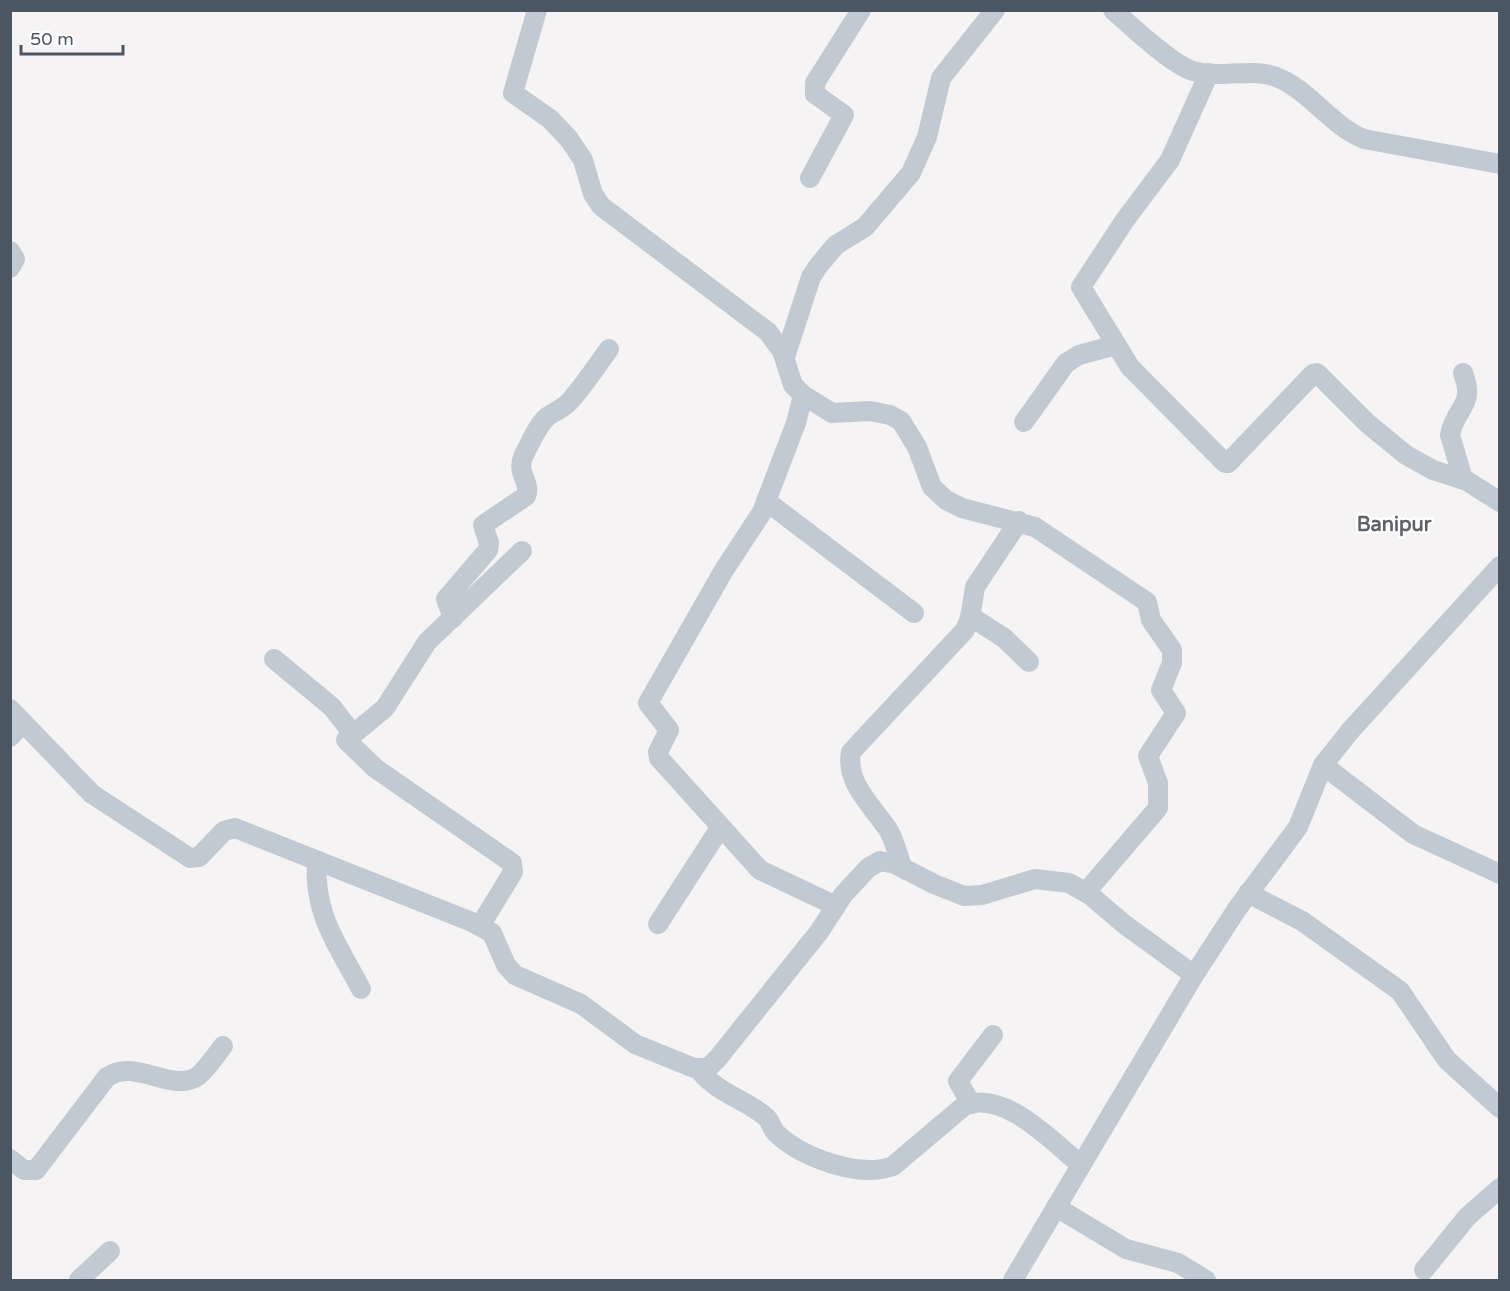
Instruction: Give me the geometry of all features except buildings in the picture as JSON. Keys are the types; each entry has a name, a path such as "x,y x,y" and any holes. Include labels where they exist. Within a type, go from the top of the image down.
{"street":[{"path":"537,10 513,94 550,119 568,139 583,160 594,194 601,206 755,321 773,337 784,357 793,385 803,395 827,411 838,414 870,411 896,417 917,447 934,490 962,508 1035,527 1091,567 1147,602 1151,620 1172,650 1172,663 1161,690 1176,708 1176,713 1148,756 1158,783 1158,808 1086,892"},
{"path":"810,178 844,115 815,94 816,83 861,10"},
{"path":"784,357 811,278 836,245 865,227 911,173 927,137 941,78 994,10"},
{"path":"1113,10 1186,68 1209,73 1252,73 1281,78 1297,87 1345,129 1364,139 1500,164"},
{"path":"1209,73 1170,160 1125,220 1081,287 1130,367 1225,464 1313,374 1317,373 1367,423 1406,455 1433,470 1463,479 1500,502"},
{"path":"10,251 15,259 10,268"},
{"path":"1024,422 1066,363 1074,357 1116,345"},
{"path":"453,618 446,599 488,550 489,543 483,525 526,496 528,487 521,474 521,465 534,437 548,417 562,410 571,400 609,349"},
{"path":"1463,373 1469,387 1468,399 1450,435 1463,479"},
{"path":"803,395 796,423 755,525 723,570 698,620 665,669 648,703 669,730 658,752 659,758 720,828 768,876 836,906"},
{"path":"766,501 914,613"},
{"path":"902,867 890,832 859,789 850,760 851,752 956,642 970,616 975,587 1019,521"},
{"path":"480,926 507,883 513,865 365,759 346,740 386,708 421,649 522,551"},
{"path":"1013,1281 1194,975 1248,893 1298,827 1323,765 1350,730 1500,566"},
{"path":"970,616 997,632 1029,662"},
{"path":"274,659 332,707 352,733"},
{"path":"15,723 92,794 190,858 199,857 224,831 235,828 480,926 495,937 506,965 515,975 581,1004 635,1044 698,1068 708,1068 718,1058 860,875 874,863 885,862 902,867 934,884 964,896 982,895 1024,881 1044,878 1069,883 1086,892 1124,924 1194,975"},
{"path":"1323,765 1413,834 1500,874"},
{"path":"658,924 720,828"},
{"path":"317,861 315,886 323,916 361,989"},
{"path":"1248,893 1302,921 1400,991 1452,1066 1500,1108"},
{"path":"971,1104 958,1081 993,1035"},
{"path":"10,1159 24,1170 36,1170 107,1077 115,1071 140,1072 185,1082 200,1074 223,1047"},
{"path":"698,1068 706,1079 765,1117 775,1132 802,1151 825,1161 858,1168 893,1166 964,1106 971,1104 1009,1108 1081,1165"},
{"path":"1424,1270 1467,1217 1500,1188"},
{"path":"1056,1207 1126,1249 1178,1263 1206,1281"},
{"path":"79,1281 111,1251"}],"district":[{"name":"Banipur","path":"1394,525"}]}
